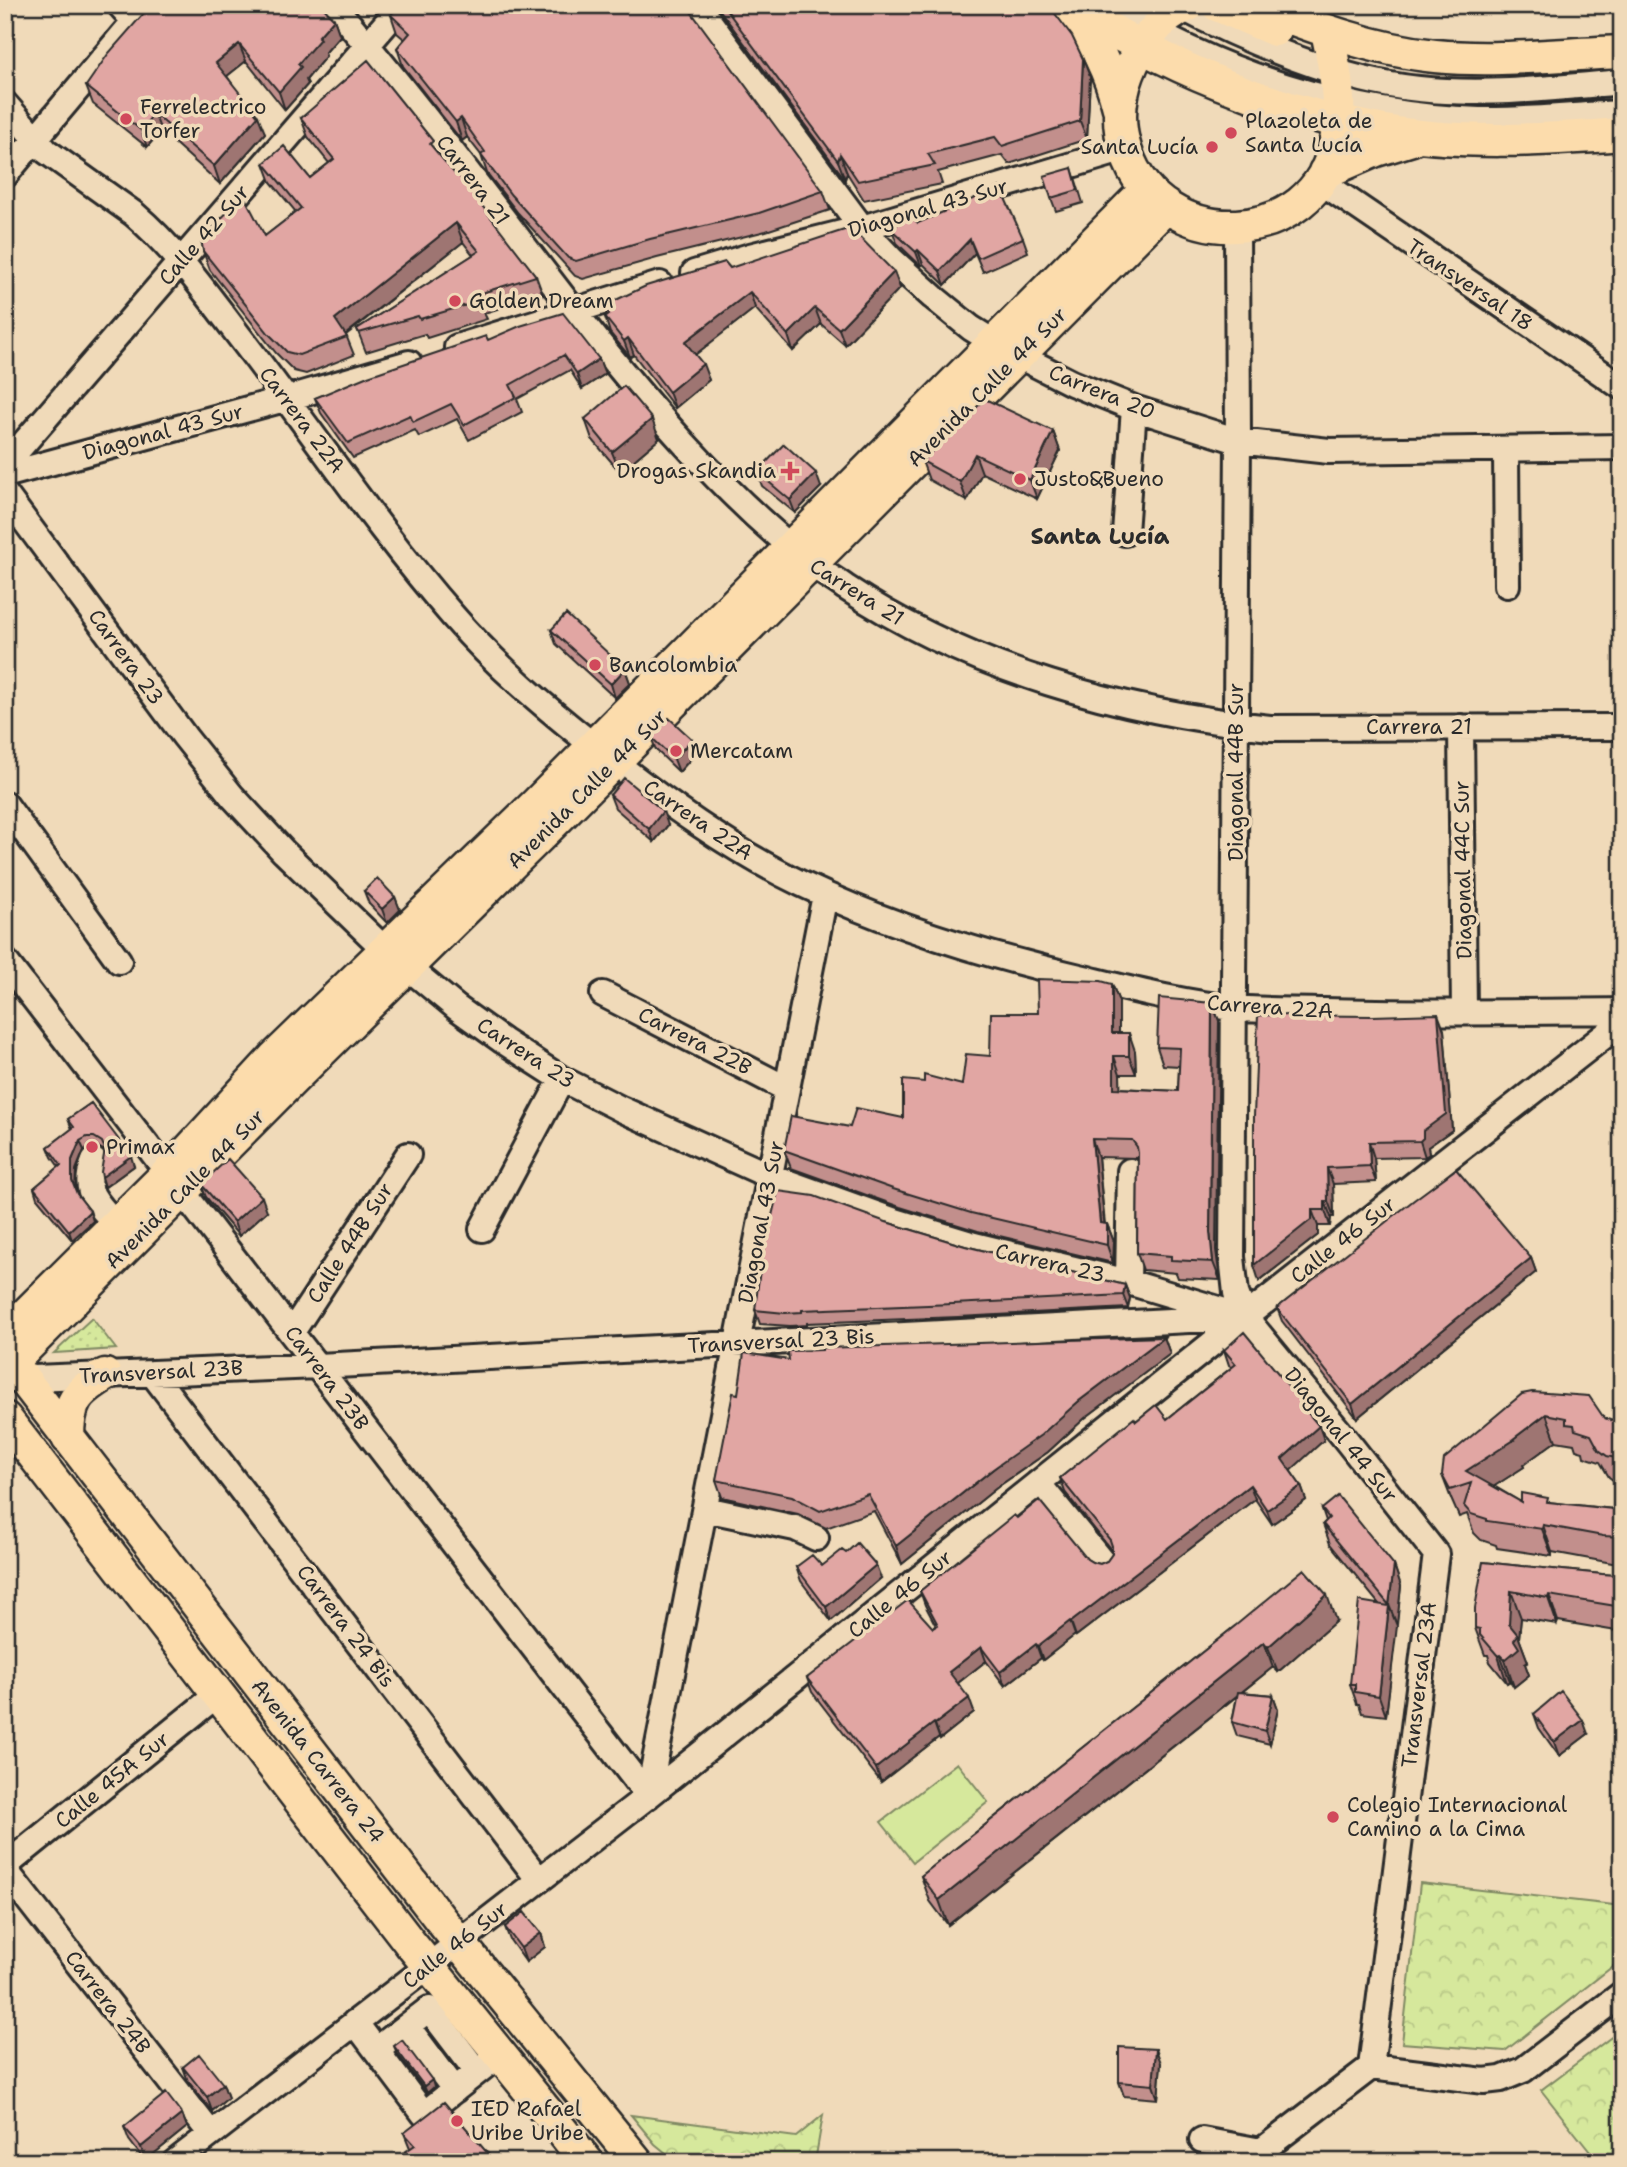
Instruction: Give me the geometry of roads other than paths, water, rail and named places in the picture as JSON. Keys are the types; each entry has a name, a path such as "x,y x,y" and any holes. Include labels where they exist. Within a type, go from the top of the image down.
{"main road":[{"path":"1069,5 1147,39 1182,66 1273,102 1337,111 1379,130 1424,136 1513,140 1622,134"},
{"path":"1069,5 1101,54 1113,83 1119,108"},
{"path":"1217,5 1276,31 1331,49 1378,46 1436,56 1494,59 1622,52"},
{"path":"1256,5 1331,49"},
{"path":"1183,6 1160,22 1132,62 1119,108 1119,127 1134,170 1156,198 1188,219 1212,226 1256,224 1284,214 1307,196 1322,177 1336,143 1337,111 1331,49"},
{"path":"1322,177 1398,142 1424,136"},
{"name":"Avenida Calle 44 Sur","path":"9,1363 176,1181 1156,198"},
{"name":"Avenida Calle 44 Sur","path":"9,1363 116,1225 176,1181"},
{"name":"Avenida Carrera 24","path":"9,1363 459,1942 637,2162"},
{"path":"68,1438 72,1404 79,1393 105,1375"},
{"name":"Avenida Carrera 24","path":"5,1418 428,1966 488,2064 587,2162"}],"street":[{"name":"Carrera 21","path":"333,5 368,45 618,368 671,430 736,497 801,556 874,606 939,641 1071,689 1149,709 1236,724 1270,728 1622,726"},
{"name":"Calle 42 Sur","path":"5,465 402,5"},
{"name":"Carrera 20","path":"697,5 862,228 892,260 971,328 1072,383 1134,408 1238,441 1329,451 1622,447"},
{"path":"1108,5 1147,39"},
{"path":"1183,6 1231,32 1280,51 1331,49 1369,80 1417,89 1465,92 1622,82"},
{"path":"5,175 135,11"},
{"name":"Carrera 22A","path":"5,104 36,139 66,166 140,219 180,262 452,615 525,689 679,811 757,860 825,895 936,936 1041,968 1150,994 1234,1008 1356,1012 1622,1011"},
{"path":"1337,111 1482,120 1622,113"},
{"name":"Diagonal 43 Sur","path":"5,475 287,399 750,256 862,228 1125,149"},
{"name":"Transversal 18","path":"1322,177 1622,387"},
{"name":"Diagonal 44B Sur","path":"1237,226 1232,1257 1236,1293 1245,1317"},
{"path":"1125,533 1134,408"},
{"path":"1506,449 1507,585"},
{"name":"Carrera 23","path":"5,494 185,737 232,796 293,861 396,958 457,1008 503,1041 562,1079 621,1109 770,1176 895,1221 974,1245 1128,1282 1245,1317"},
{"name":"Diagonal 44C Sur","path":"1461,727 1464,1012"},
{"path":"5,804 119,961"},
{"name":"Diagonal 43 Sur","path":"648,1796 825,895"},
{"name":"Carrera 23B","path":"5,961 120,1127 176,1181 648,1796"},
{"name":"Carrera 22B","path":"603,994 787,1089"},
{"name":"Calle 46 Sur","path":"175,2162 648,1796 1245,1317 1622,1022"},
{"path":"482,1229 562,1079"},
{"name":"Calle 44B Sur","path":"292,1332 408,1155"},
{"path":"94,1161 88,1185 91,1196 116,1225"},
{"path":"1128,1282 1130,1171"},
{"name":"Transversal 23 Bis","path":"318,1366 1245,1317"},
{"name":"Diagonal 44 Sur","path":"1245,1317 1436,1554"},
{"name":"Transversal 23B","path":"9,1363 105,1375 318,1366"},
{"name":"Carrera 24 Bis","path":"152,1373 539,1880"},
{"path":"1038,1483 1103,1563"},
{"path":"705,1509 795,1528 816,1538"},
{"name":"Transversal 23A","path":"1371,2067 1436,1554"},
{"name":"Calle 45A Sur","path":"5,1868 218,1694"},
{"name":"Carrera 24B","path":"5,1868 211,2134"},
{"path":"1202,2140 1254,2156 1371,2067 1484,2081 1501,2079 1523,2070 1622,1994"},
{"path":"355,2022 376,2050 424,2114 488,2064 429,2009 376,2050"},
{"path":"407,2026 454,2090"}],"place":[{"name":"Ferrelectrico Torfer","path":"126,119"},
{"name":"Plazoleta de Santa Lucía","path":"1231,133"},
{"name":"Santa Lucía","path":"1212,147"},
{"name":"Golden Dream","path":"455,301"},
{"name":"Drogas Skandia","path":"790,471"},
{"name":"Justo&Bueno","path":"1020,479"},
{"name":"Bancolombia","path":"595,665"},
{"name":"Mercatam","path":"676,751"},
{"name":"Primax","path":"92,1147"},
{"name":"Colegio Internacional Camino a la Cima","path":"1333,1817"},
{"name":"IED Rafael Uribe Uribe","path":"457,2121"}],"district":[{"name":"Santa Lucía","path":"1100,536"}]}
